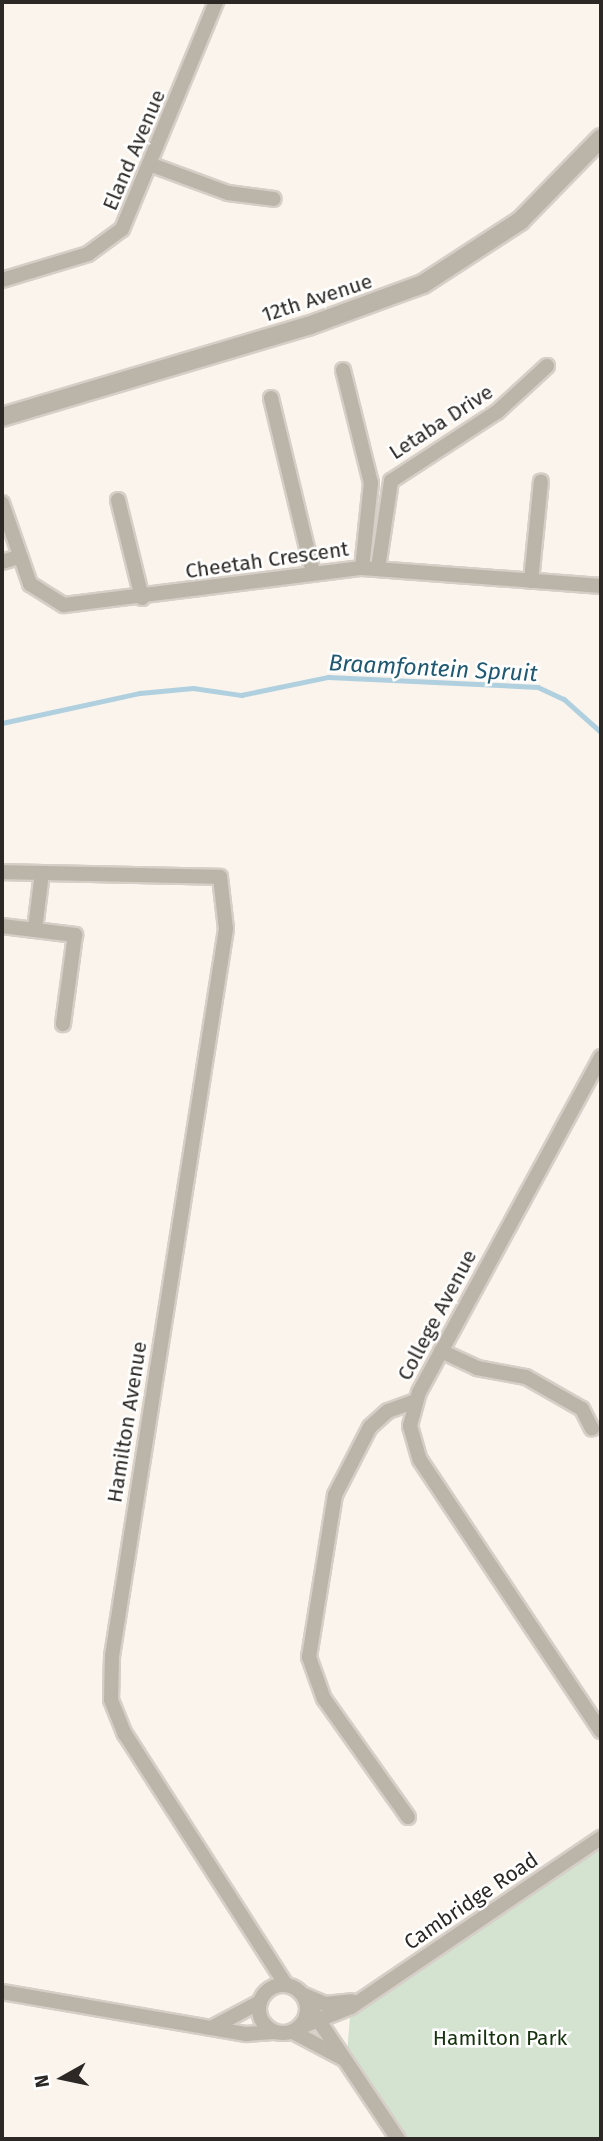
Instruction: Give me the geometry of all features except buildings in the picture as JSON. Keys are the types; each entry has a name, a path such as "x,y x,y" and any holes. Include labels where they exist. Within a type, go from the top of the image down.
{"street":[{"name":"Eland Avenue","path":"2,280 101,248 131,215 216,2"},
{"name":"12th Avenue","path":"2,417 308,326 424,284 520,221 601,138"},
{"path":"152,165 228,193 274,199"},
{"name":"Letaba Drive","path":"378,568 391,481 497,412 547,366"},
{"path":"343,370 371,482 362,568"},
{"path":"271,398 313,573"},
{"path":"531,581 541,481"},
{"path":"118,500 142,598"},
{"name":"Cheetah Crescent","path":"2,503 18,557 30,584 52,601 78,606 362,568 601,586"},
{"path":"2,562 18,557"},
{"path":"2,872 42,873 35,929"},
{"name":"Hamilton Avenue","path":"42,873 220,877 226,929 112,1656 111,1700 125,1734 286,1985"},
{"path":"2,926 75,934 63,1024"},
{"name":"College Avenue","path":"601,1057 415,1401 411,1437 419,1460 601,1731"},
{"path":"441,1350 477,1368 526,1377 582,1409 592,1429"},
{"path":"408,1817 324,1699 309,1657 335,1495 370,1427 388,1410 415,1401"},
{"name":"Cambridge Road","path":"297,2029 351,2007 601,1838"},
{"path":"268,1956 260,2016 273,2032"},
{"path":"213,2027 286,1985 305,1999 322,2020 398,2139"},
{"path":"2,1992 213,2027 273,2032 297,2029 346,2061"},
{"name":"Cambridge Road","path":"305,1999 326,2004 363,1998"},
{"path":"297,2029 305,1999"},
{"path":"338,2046 351,2007"}],"green space":[{"name":"Hamilton Park","path":"601,1840 601,2139 404,2139 347,2054 350,2017"}],"waterway":[{"name":"Braamfontein Spruit","path":"2,723 140,693 193,688 241,695 328,677 538,687 564,699 601,732"}]}
